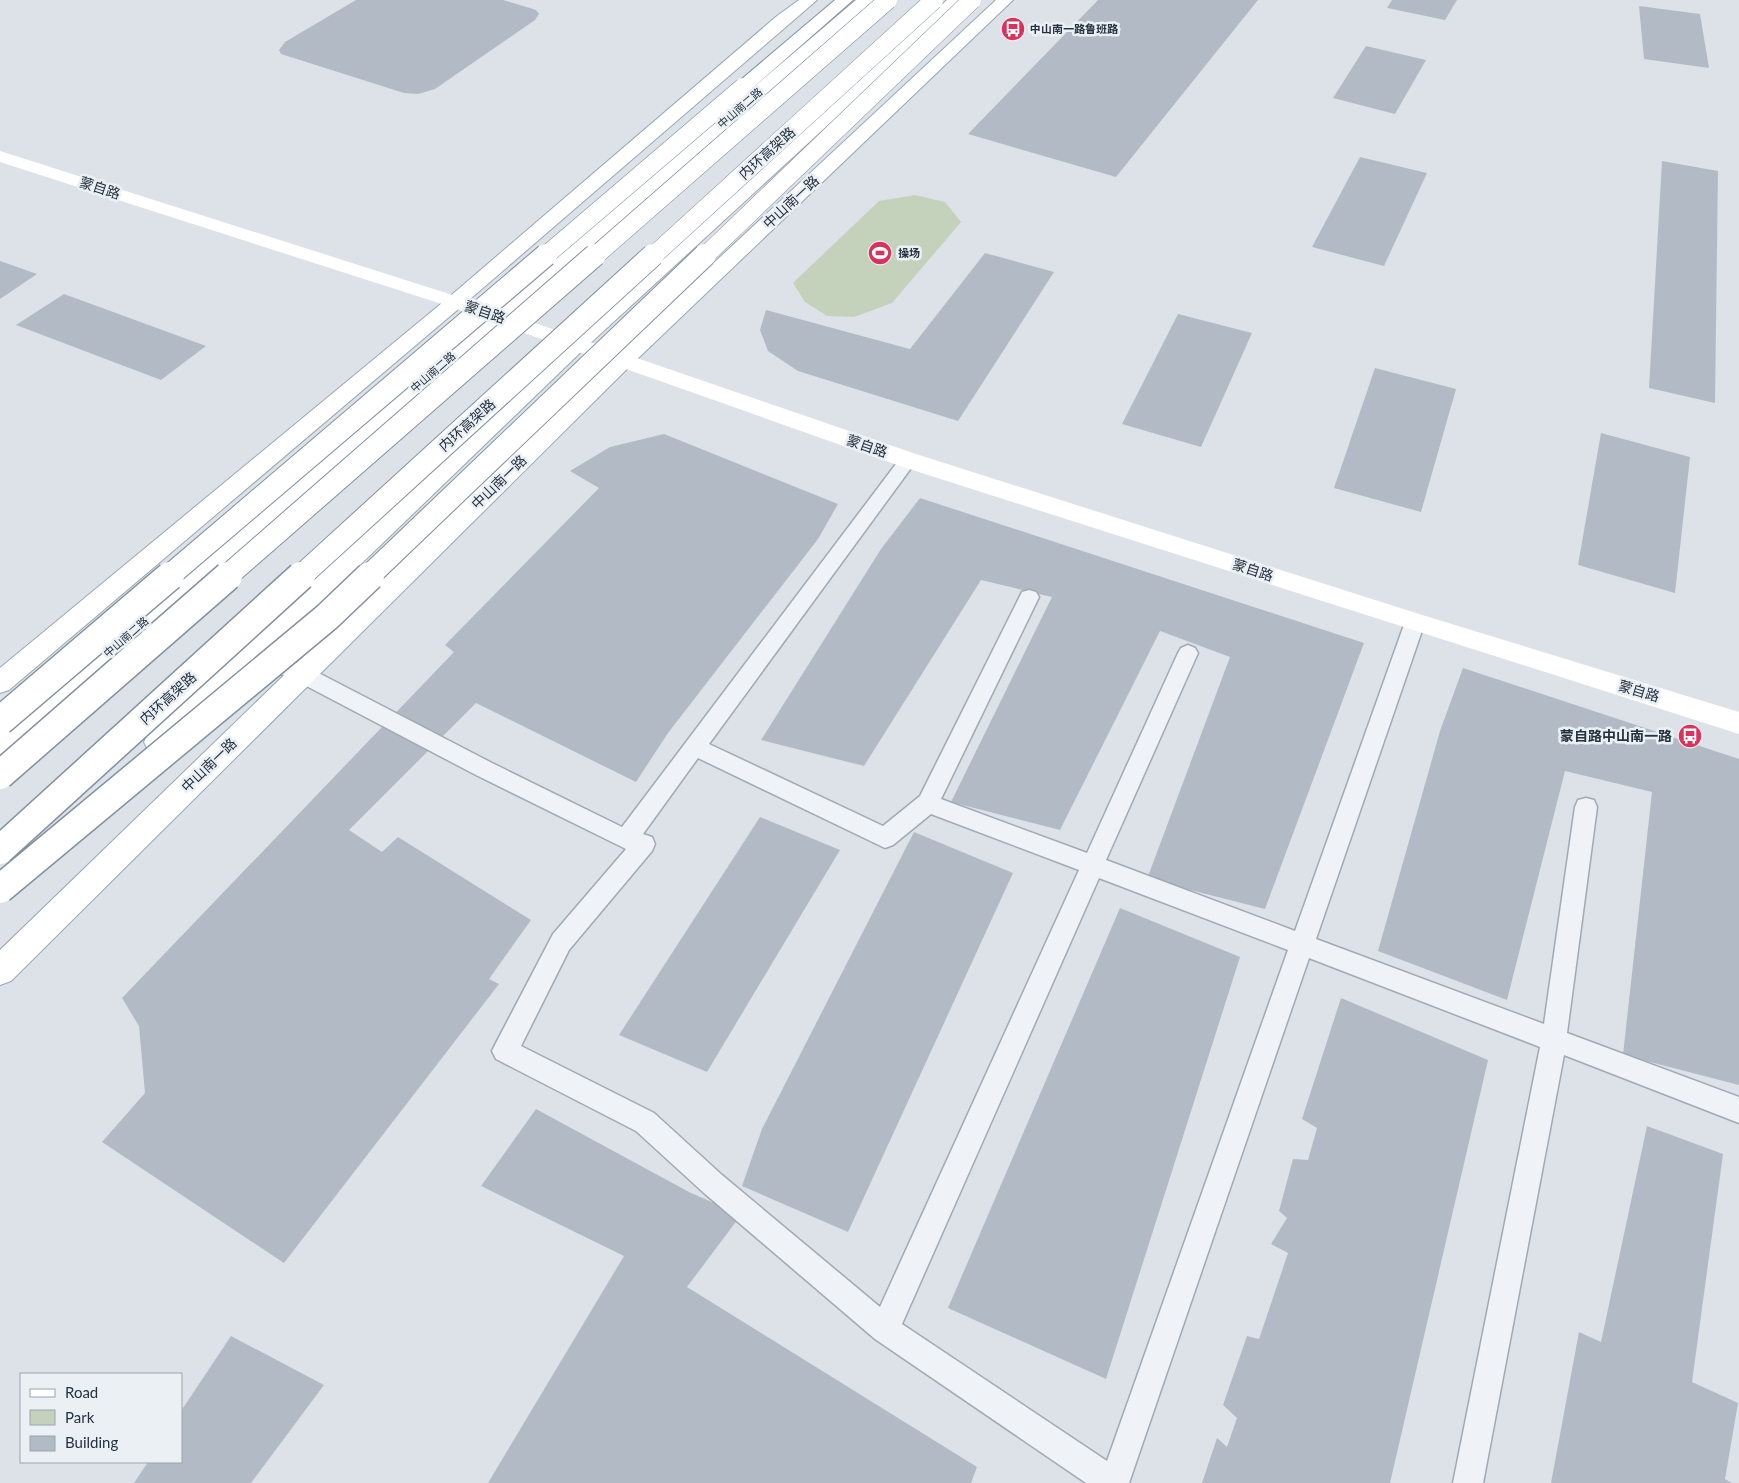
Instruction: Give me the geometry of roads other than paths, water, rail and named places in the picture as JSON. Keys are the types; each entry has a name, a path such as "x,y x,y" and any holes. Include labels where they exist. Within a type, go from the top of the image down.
{"main road":[{"path":"0,683 455,302 783,19 809,0"},
{"path":"0,720 845,0"},
{"name":"中山南二路","path":"0,745 866,0"},
{"path":"0,775 888,0"},
{"name":"内环高架路","path":"0,850 934,0"},
{"path":"0,893 576,344 956,0"},
{"path":"0,889 327,617 972,0"},
{"name":"中山南一路","path":"0,971 623,360 1004,0"},
{"path":"609,202 810,68"},
{"name":"蒙自路","path":"0,156 498,316 908,460 1739,723"}],"lane":[{"path":"626,839 908,460"},
{"path":"696,747 885,838 928,803 1029,597"},
{"path":"253,652 302,674 484,769 626,839 644,844 561,942 505,1051 645,1122 713,1184 885,1329 1113,1483 1415,622"},
{"path":"885,1329 1188,653"},
{"path":"928,803 1739,1110"},
{"path":"1468,1483 1554,1040 1586,807"}],"place":[{"name":"中山南一路鲁班路","path":"1013,29"},
{"name":"操场","path":"880,253"},
{"name":"蒙自路中山南一路","path":"1690,736"}]}
